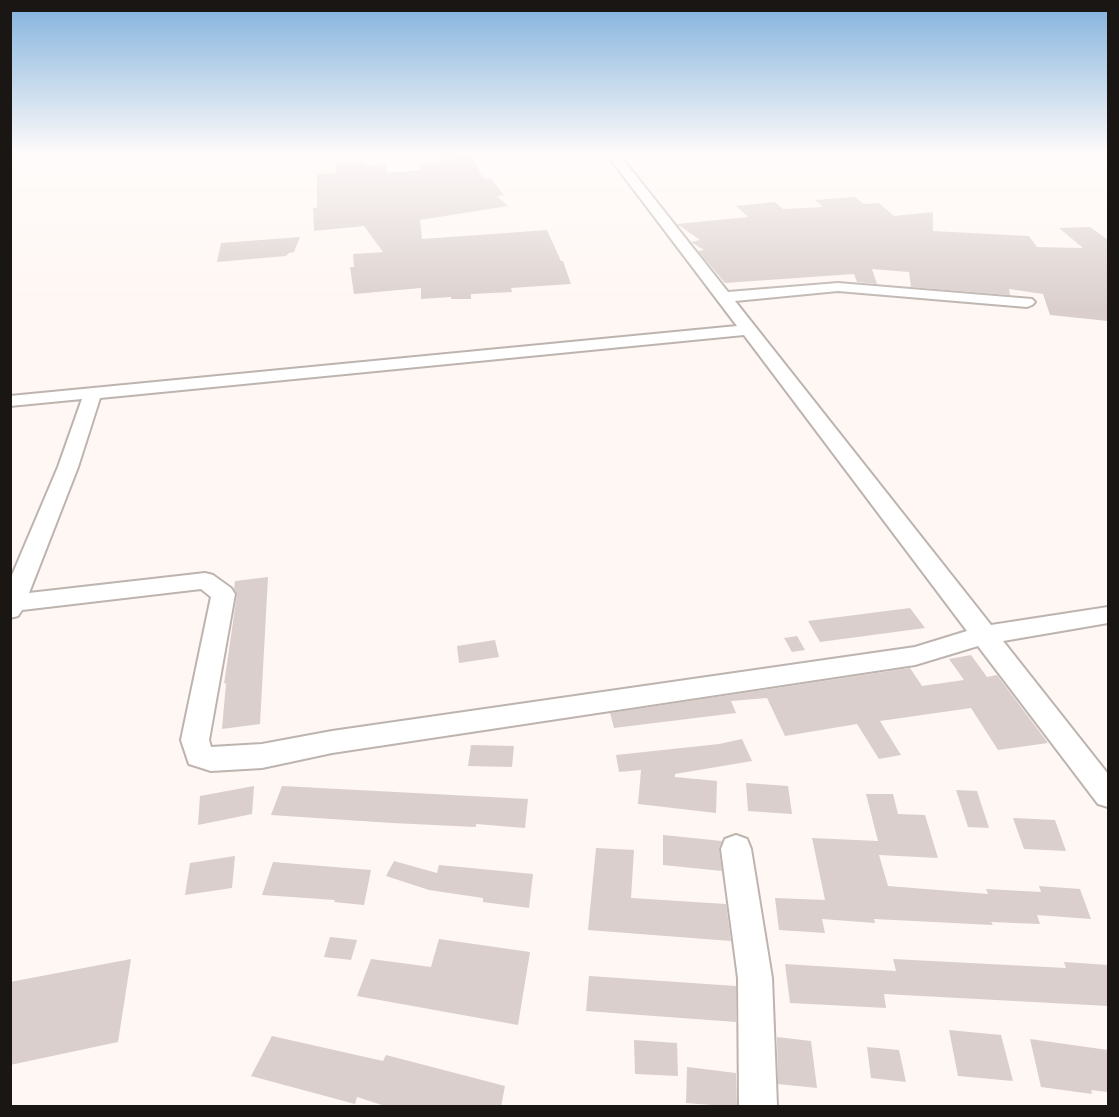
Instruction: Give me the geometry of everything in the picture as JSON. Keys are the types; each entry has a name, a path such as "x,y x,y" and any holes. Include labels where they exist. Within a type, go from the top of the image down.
{"street":[{"path":"653,205 1108,795"},
{"path":"724,297 838,287 1026,302"},
{"path":"10,400 749,330"},
{"path":"93,393 68,467 12,606 205,581 224,594 195,740 199,756 211,759 262,756 344,740 915,656 983,635 1108,615"},
{"path":"736,849 755,978 758,1107"}],"building":[{"path":"317,205 507,205 420,220 422,239 547,230 563,261 571,284 511,288 512,292 471,294 471,299 451,299 451,297 421,299 421,288 354,294 350,267 354,267 353,254 383,252 364,226 314,231 313,208 317,208"},
{"path":"779,205 783,209 823,207 821,205 881,205 894,216 933,212 933,231 1029,236 1037,247 1083,248 1059,228 1090,227 1108,240 1108,321 1050,315 1043,294 1009,289 1010,295 911,287 909,272 872,269 877,284 857,282 854,274 725,283 698,251 704,250 691,242 700,240 677,224 748,217 736,206"},
{"path":"300,237 294,252 286,256 217,262 221,243"},
{"path":"268,577 260,724 222,729 226,683 224,684 237,594 234,589 235,581"},
{"path":"910,608 925,628 820,642 808,621"},
{"path":"797,636 805,650 792,652 784,638"},
{"path":"495,640 499,657 459,663 457,646"},
{"path":"971,655 987,677 997,675 1048,743 998,750 971,708 880,721 901,755 879,759 857,724 785,736 767,698 731,701 736,713 614,728 610,713 910,668 922,686 964,680 949,659"},
{"path":"742,739 752,761 675,774 675,777 717,781 716,813 638,804 641,770 619,772 616,755 719,744"},
{"path":"471,745 514,746 512,767 468,766"},
{"path":"746,783 788,786 792,814 748,811"},
{"path":"254,786 252,814 198,825 200,796"},
{"path":"282,786 528,799 525,828 476,824 476,827 392,823 271,815"},
{"path":"956,790 977,791 989,828 968,827"},
{"path":"866,794 893,794 898,814 925,815 938,858 879,855 888,886 988,894 986,889 1041,892 1039,886 1080,889 1091,919 1037,915 1040,924 991,922 993,925 874,919 875,923 822,919 825,933 779,930 775,898 825,900 812,838 878,841"},
{"path":"1013,818 1055,820 1066,851 1024,849"},
{"path":"663,835 722,841 719,849 722,871 663,865"},
{"path":"596,848 634,850 631,898 726,904 731,941 588,930"},
{"path":"235,856 232,888 185,895 190,863"},
{"path":"394,861 437,873 439,865 533,874 529,908 483,902 483,898 429,890 386,876"},
{"path":"273,862 371,870 364,905 334,902 335,900 262,895"},
{"path":"330,937 357,940 351,960 324,957"},
{"path":"439,939 530,952 518,1025 357,996 371,959 431,967"},
{"path":"131,959 118,1042 10,1065 10,982"},
{"path":"893,959 1066,968 1064,962 1108,965 1108,1006 884,994 886,1008 790,1003 785,964 896,971"},
{"path":"589,976 736,986 736,1022 586,1011"},
{"path":"949,1030 1001,1035 1013,1081 958,1076"},
{"path":"272,1036 383,1061 386,1055 505,1086 501,1107 388,1107 357,1097 355,1104 251,1076"},
{"path":"777,1037 811,1041 817,1088 778,1084"},
{"path":"1030,1039 1108,1050 1108,1092 1091,1090 1092,1094 1041,1087"},
{"path":"634,1040 677,1043 678,1076 635,1074"},
{"path":"867,1047 899,1050 906,1082 871,1078"},
{"path":"687,1067 736,1073 737,1107 686,1103"}]}
